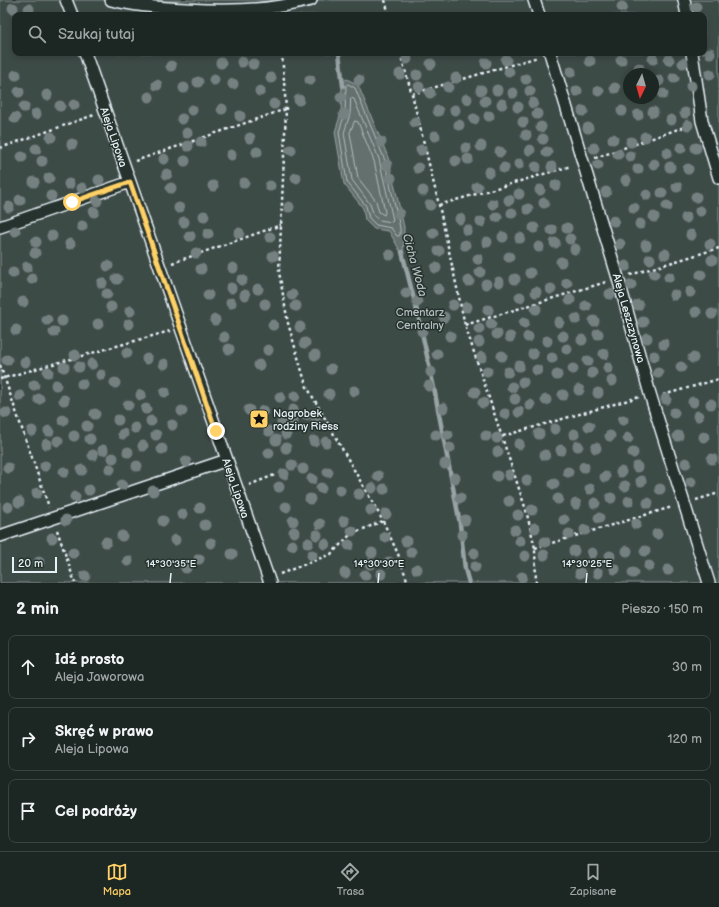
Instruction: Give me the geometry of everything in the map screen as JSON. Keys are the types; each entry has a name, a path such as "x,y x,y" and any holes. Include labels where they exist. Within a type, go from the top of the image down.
{"street":[{"path":"66,0 71,12"},
{"path":"110,0 156,7 224,11 279,8 311,0"},
{"path":"534,0 538,12"},
{"path":"684,0 686,12"},
{"name":"Aleja Lipowa","path":"86,56 269,581"},
{"name":"Aleja Leszczynowa","path":"551,56 618,278 650,394 709,583"},
{"path":"692,56 702,121 719,178"},
{"path":"0,227 130,182"},
{"path":"0,536 227,460"}],"path":[{"path":"385,0 388,12"},
{"path":"282,56 286,109 279,272 288,323 306,385 383,521 398,554 408,583"},
{"path":"401,56 412,94 439,205 465,324 503,436 526,510 535,548 536,583"},
{"path":"412,94 540,56"},
{"path":"124,165 286,109"},
{"path":"0,148 105,111"},
{"path":"439,205 583,162 702,121"},
{"path":"160,267 281,225"},
{"path":"465,324 719,248"},
{"path":"0,379 180,328"},
{"path":"0,365 75,583"},
{"path":"503,436 650,394 660,396 719,379"},
{"path":"237,489 277,474"},
{"path":"535,548 719,493"},
{"path":"269,581 331,554 351,534 383,521"}],"green space":[{"name":"Cmentarz Centralny","path":"0,0 719,0 719,583 0,583"}],"water":[{"path":"347,79 358,85 388,157 404,227 403,256 389,231 374,229 365,220 363,208 344,184 335,132 341,113 342,82"}],"waterway":[{"name":"Cicha Woda","path":"339,56 343,86"},
{"name":"Cicha Woda","path":"402,252 419,319 434,388 460,524 465,569 469,583"}],"place":[{"name":"Nagrobek rodziny Riess","path":"259,419"}],"route":[{"path":"72,202 130,182 216,431"}]}
